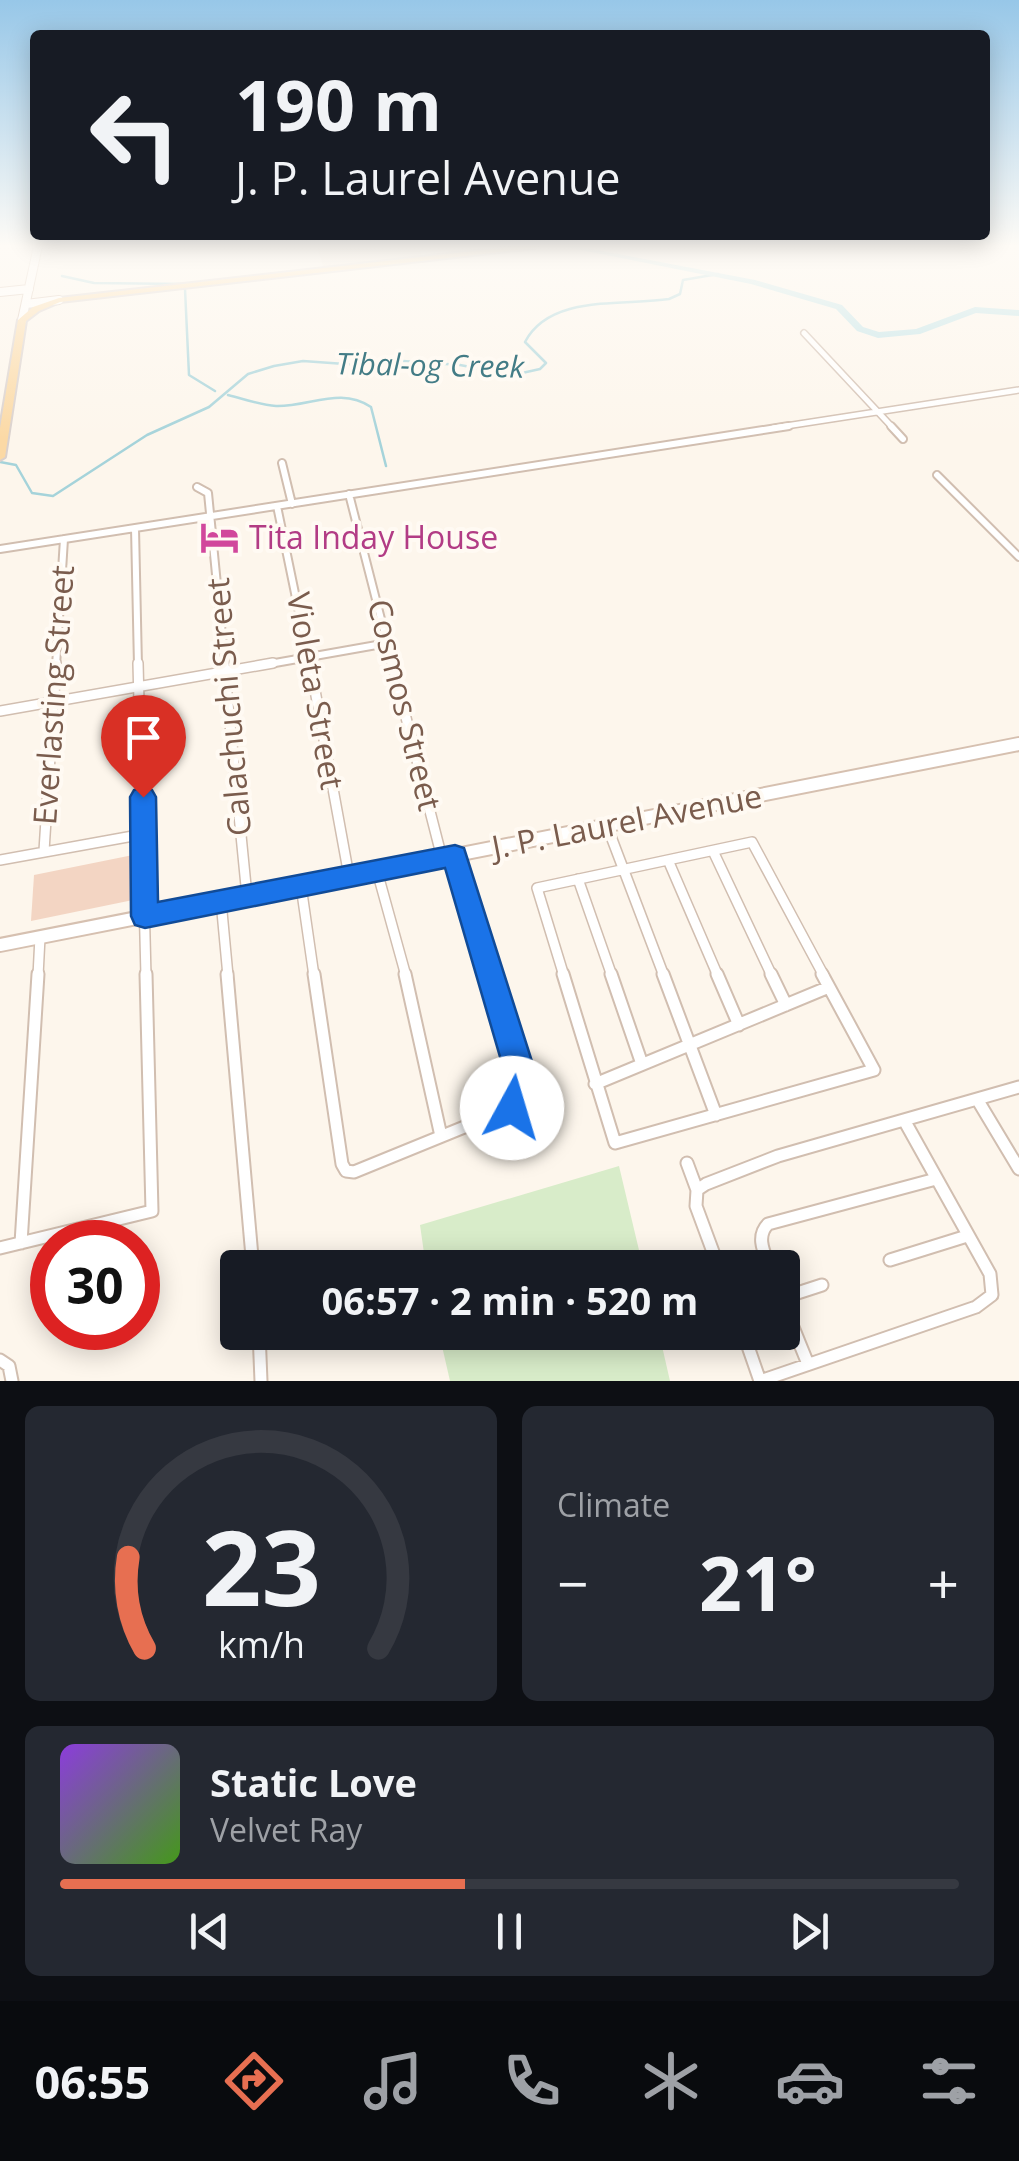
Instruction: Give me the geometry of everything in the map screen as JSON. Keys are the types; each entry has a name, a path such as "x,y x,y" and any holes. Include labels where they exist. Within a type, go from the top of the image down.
{"main road":[{"path":"0,457 22,320 34,310"}],"street":[{"path":"22,320 24,310"},
{"path":"804,333 903,439"},
{"path":"0,549 1019,390"},
{"path":"282,463 292,504"},
{"path":"937,475 1019,557"},
{"name":"Calachuchi Street","path":"197,486 208,494 247,896"},
{"name":"Cosmos Street","path":"349,494 448,857 523,1092 512,1108 441,1136"},
{"name":"Violeta Street","path":"278,506 349,876"},
{"path":"0,1248 152,1211 136,528"},
{"name":"Everlasting Street","path":"44,851 64,539"},
{"path":"0,711 388,643"},
{"name":"J. P. Laurel Avenue","path":"0,945 1019,744"},
{"path":"607,826 716,1115"},
{"path":"0,860 144,834"},
{"path":"752,842 874,1070 615,1143 537,888 624,870 752,842"},
{"path":"713,851 786,1005"},
{"path":"668,860 739,1025"},
{"path":"300,886 344,1168 354,1172 441,1136 408,983 377,871"},
{"path":"578,880 642,1064"},
{"path":"221,902 251,1250"},
{"path":"21,1243 40,937"},
{"path":"595,1084 830,987"},
{"path":"697,1190 778,1156 1019,1087"},
{"path":"977,1099 1019,1169"},
{"path":"749,1350 760,1381 988,1300 992,1281 904,1120"},
{"path":"687,1162 697,1190 696,1206 712,1250"},
{"path":"763,1250 762,1229 768,1224 936,1178"},
{"path":"890,1260 967,1236"},
{"path":"800,1293 822,1285"},
{"path":"800,1344 808,1364"},
{"path":"260,1350 261,1381"},
{"path":"0,1360 9,1366 12,1381"}],"green space":[{"path":"619,1166 639,1250 424,1250 420,1225"},
{"path":"443,1350 663,1350 670,1381 450,1381"}],"building":[{"path":"133,855 133,900 31,921 34,875"}],"waterway":[{"path":"186,310 189,375 215,391"},
{"name":"Tibal-og Creek","path":"0,462 16,465 32,493 53,496 147,435 209,407 248,374 303,361 359,365 403,361 460,365 513,375 540,369 546,363 525,342 536,327 565,310"},
{"path":"842,310 860,329 878,335 917,332 974,310"},
{"path":"982,310 1019,313"},
{"path":"228,395 276,406 336,398 360,401 371,407 386,466"}],"place":[{"name":"Tita Inday House","path":"219,538"}],"route":[{"path":"143,797 145,916 455,856 520,1074 523,1092 512,1108"}]}
